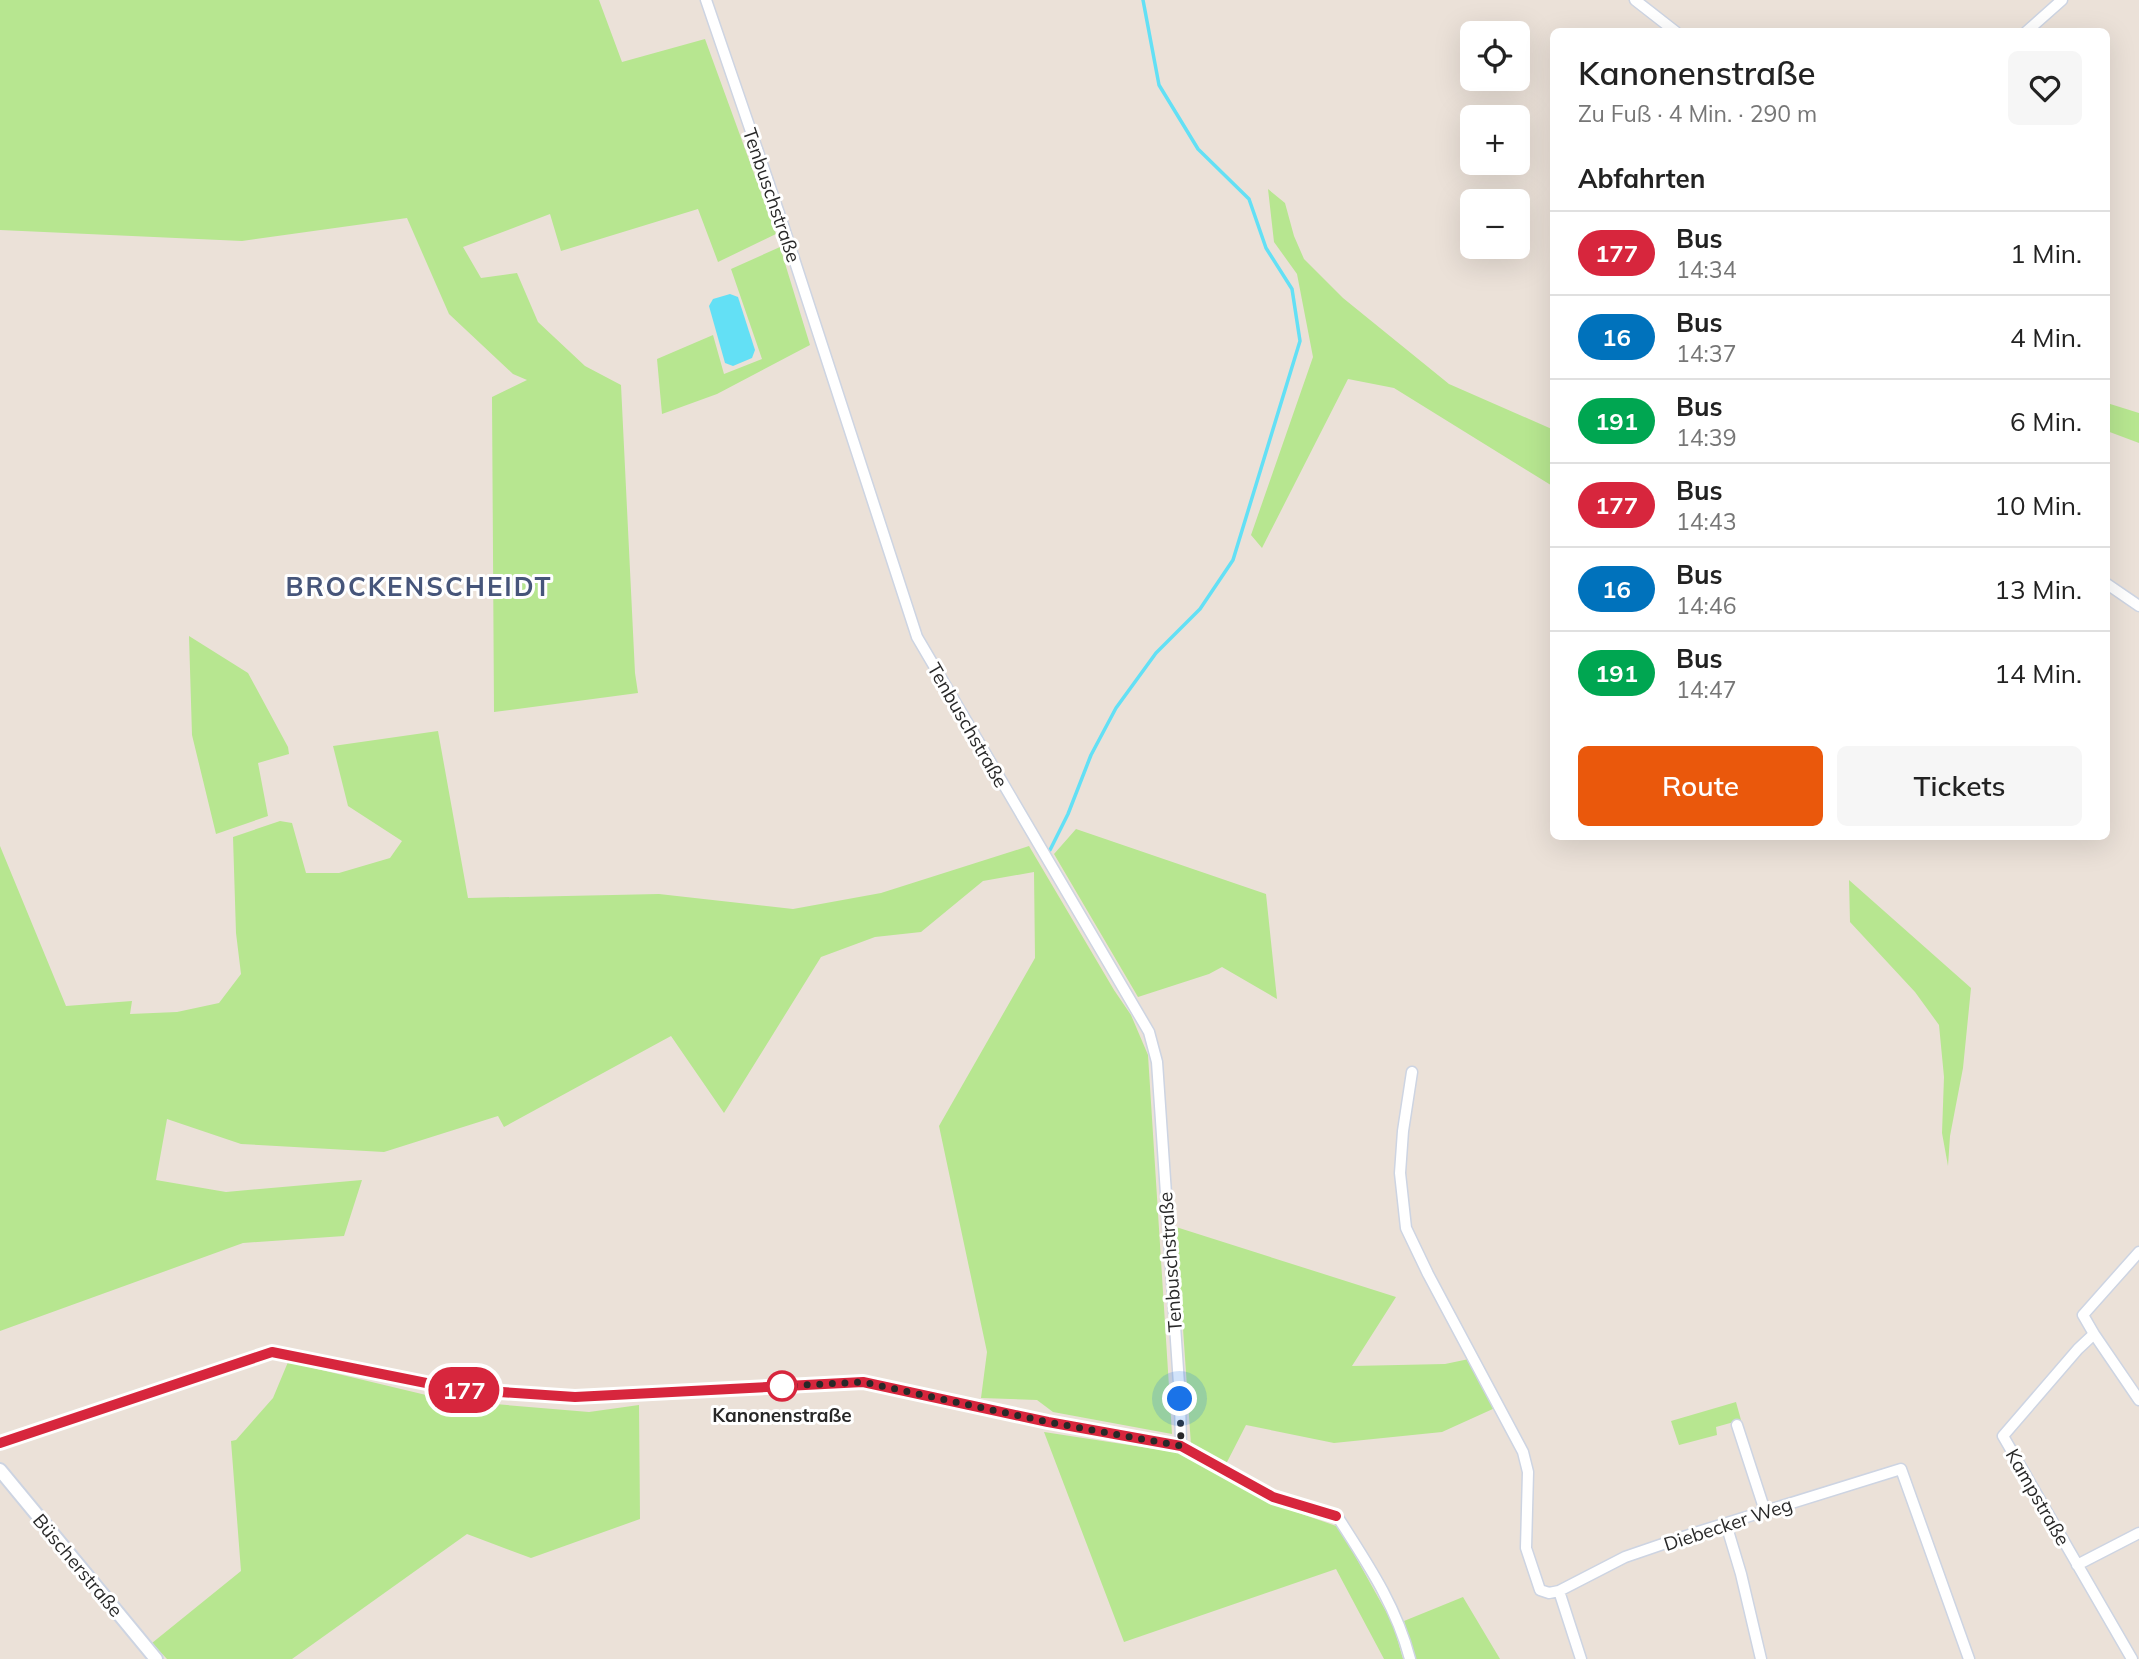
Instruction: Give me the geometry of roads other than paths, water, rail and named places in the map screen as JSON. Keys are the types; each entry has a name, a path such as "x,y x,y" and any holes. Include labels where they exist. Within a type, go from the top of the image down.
{"street":[{"name":"Tenbuschstraße","path":"706,0 783,225 917,637 1149,1032 1157,1062 1181,1446"},
{"path":"1635,0 1671,28"},
{"path":"2030,28 2062,0"},
{"path":"2110,585 2139,606"},
{"path":"1412,1072 1403,1131 1401,1173 1406,1228 1522,1452 1528,1472 1525,1548 1540,1590 1549,1593 1559,1591 1581,1659"},
{"path":"2139,1251 2083,1315 2139,1400"},
{"name":"Kampstraße","path":"2094,1334 2003,1436 2132,1659"},
{"path":"0,1443 272,1352 456,1389 575,1397 863,1382 1048,1422 1181,1446 1273,1497 1336,1516 1387,1597 1402,1629 1410,1659"},
{"path":"1737,1425 1765,1511"},
{"name":"Diebecker Weg","path":"1559,1591 1625,1557 1901,1469 1969,1659"},
{"name":"Büscherstraße","path":"0,1470 156,1659"},
{"path":"1726,1524 1761,1659"},
{"path":"2077,1566 2139,1533"}],"water":[{"path":"730,294 738,297 755,350 752,358 733,366 725,363 709,306 713,299"}],"waterway":[{"path":"1050,850 1068,814 1091,755 1116,708 1156,653 1200,609 1233,560 1300,341 1292,289 1266,248 1249,199 1198,149 1159,85 1143,0"}],"place":[{"name":"Kanonenstraße","path":"782,1386"}],"district":[{"name":"BROCKENSCHEIDT","path":"419,586"}]}
